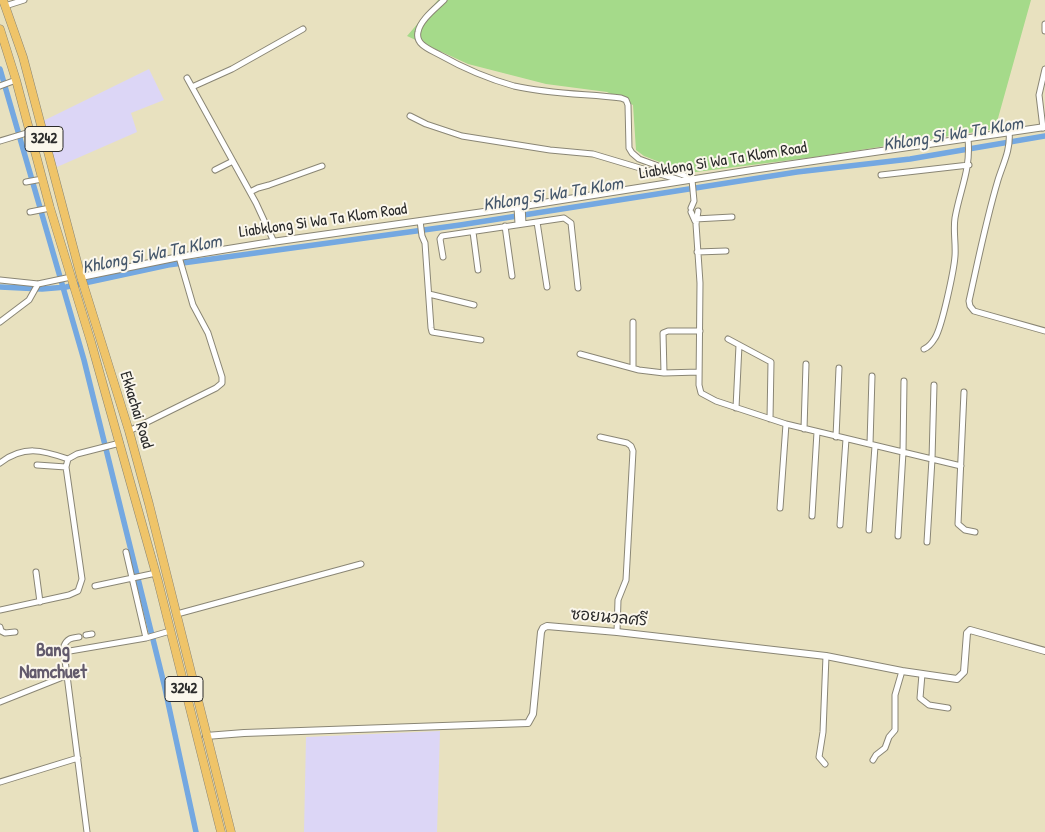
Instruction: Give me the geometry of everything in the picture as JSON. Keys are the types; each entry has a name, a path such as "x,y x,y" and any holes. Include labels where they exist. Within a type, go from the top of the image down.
{"main road":[{"name":"Ekkachai Road","path":"4,3 24,57 81,279 128,431 159,543 231,832"},
{"name":"Ekkachai Road","path":"0,29 13,81 30,132 42,179 46,208 78,299 117,443 156,573 221,832"},
{"path":"148,545 159,543"}],"street":[{"path":"4,3 24,0"},
{"path":"444,0 420,25 418,32 420,43 453,63 492,79 538,90 626,100 628,104 629,148 632,154 639,159 693,179 700,283 699,372 701,393 716,401 786,424 961,466"},
{"path":"1045,24 1045,32"},
{"path":"192,87 232,69 303,29"},
{"path":"1044,128 1040,95 1045,69"},
{"path":"187,78 250,192 274,242"},
{"path":"1,86 13,81"},
{"path":"410,116 426,124 462,136 550,150 593,154 683,181"},
{"name":"Liabklong Si Wa Ta Klom Road","path":"81,279 274,242 421,224 693,179 968,142 1044,128"},
{"path":"0,141 30,132"},
{"path":"1009,135 1010,146 998,180 969,301 974,311 1045,331"},
{"path":"924,349 935,338 941,320 955,257 955,218 968,165 968,142"},
{"path":"215,170 233,161"},
{"path":"881,175 968,165"},
{"path":"250,192 322,166"},
{"path":"29,181 42,179"},
{"path":"33,212 46,208"},
{"path":"520,209 521,221"},
{"path":"696,221 732,217"},
{"path":"443,257 440,239 442,236 505,226 521,221 537,222 564,218 570,224 578,288"},
{"path":"537,222 547,287"},
{"path":"421,224 425,243 430,328 432,332 482,340"},
{"path":"505,226 512,276"},
{"path":"473,232 478,270"},
{"path":"697,252 726,251"},
{"path":"128,431 216,388 222,383 222,377 208,333 193,305 180,259"},
{"path":"0,280 37,285 70,279"},
{"path":"0,322 33,295 37,285"},
{"path":"429,294 474,306"},
{"path":"633,322 633,368"},
{"path":"664,373 663,334 668,331 700,331"},
{"path":"728,339 771,362 770,419"},
{"path":"736,408 739,345"},
{"path":"580,354 633,368 664,373 699,372"},
{"path":"804,428 806,364"},
{"path":"836,436 839,368"},
{"path":"869,530 872,376"},
{"path":"898,536 903,452 904,381"},
{"path":"928,542 934,385"},
{"path":"964,392 958,524 965,530 975,532"},
{"path":"780,508 786,424"},
{"path":"812,516 817,432"},
{"path":"600,436 627,443 631,446 632,451 626,580 618,600 616,632"},
{"path":"840,524 846,439"},
{"path":"0,610 75,593 82,583 66,467 68,460 77,454 117,443"},
{"path":"0,463 26,451 54,454 68,460"},
{"path":"37,465 66,467"},
{"path":"126,552 147,637"},
{"path":"177,614 361,564"},
{"path":"36,572 40,602"},
{"path":"95,586 156,573"},
{"name":"ซอยนวลศรี","path":"206,736 528,723 533,714 543,628 547,626 826,656 902,671 958,679 964,672 965,639 970,630 1045,651"},
{"path":"0,627 1,631 5,633 16,632"},
{"path":"66,651 170,632"},
{"path":"79,637 70,638 66,641 64,646 66,651 64,652 87,832"},
{"path":"825,764 819,757 823,732 826,656"},
{"path":"873,760 885,748 895,730 895,695 902,671"},
{"path":"922,674 919,694 922,702 928,705 948,708"},
{"path":"0,702 68,676"},
{"path":"0,782 78,758"}],"shaded area":[{"path":"149,69 164,100 131,113 137,132 57,167 43,121"},
{"path":"440,731 437,832 304,832 306,737"}],"green space":[{"path":"438,0 1031,0 995,129 815,157 688,173 644,156 636,150 633,105 607,92 546,84 468,64 407,36"}],"waterway":[{"path":"0,69 84,360 164,684 196,832"},
{"name":"Khlong Si Wa Ta Klom","path":"0,287 42,289 66,287 168,265 460,225 797,172 910,159 1045,136"}],"district":[{"name":"Bang Namchuet","path":"53,662"}]}
